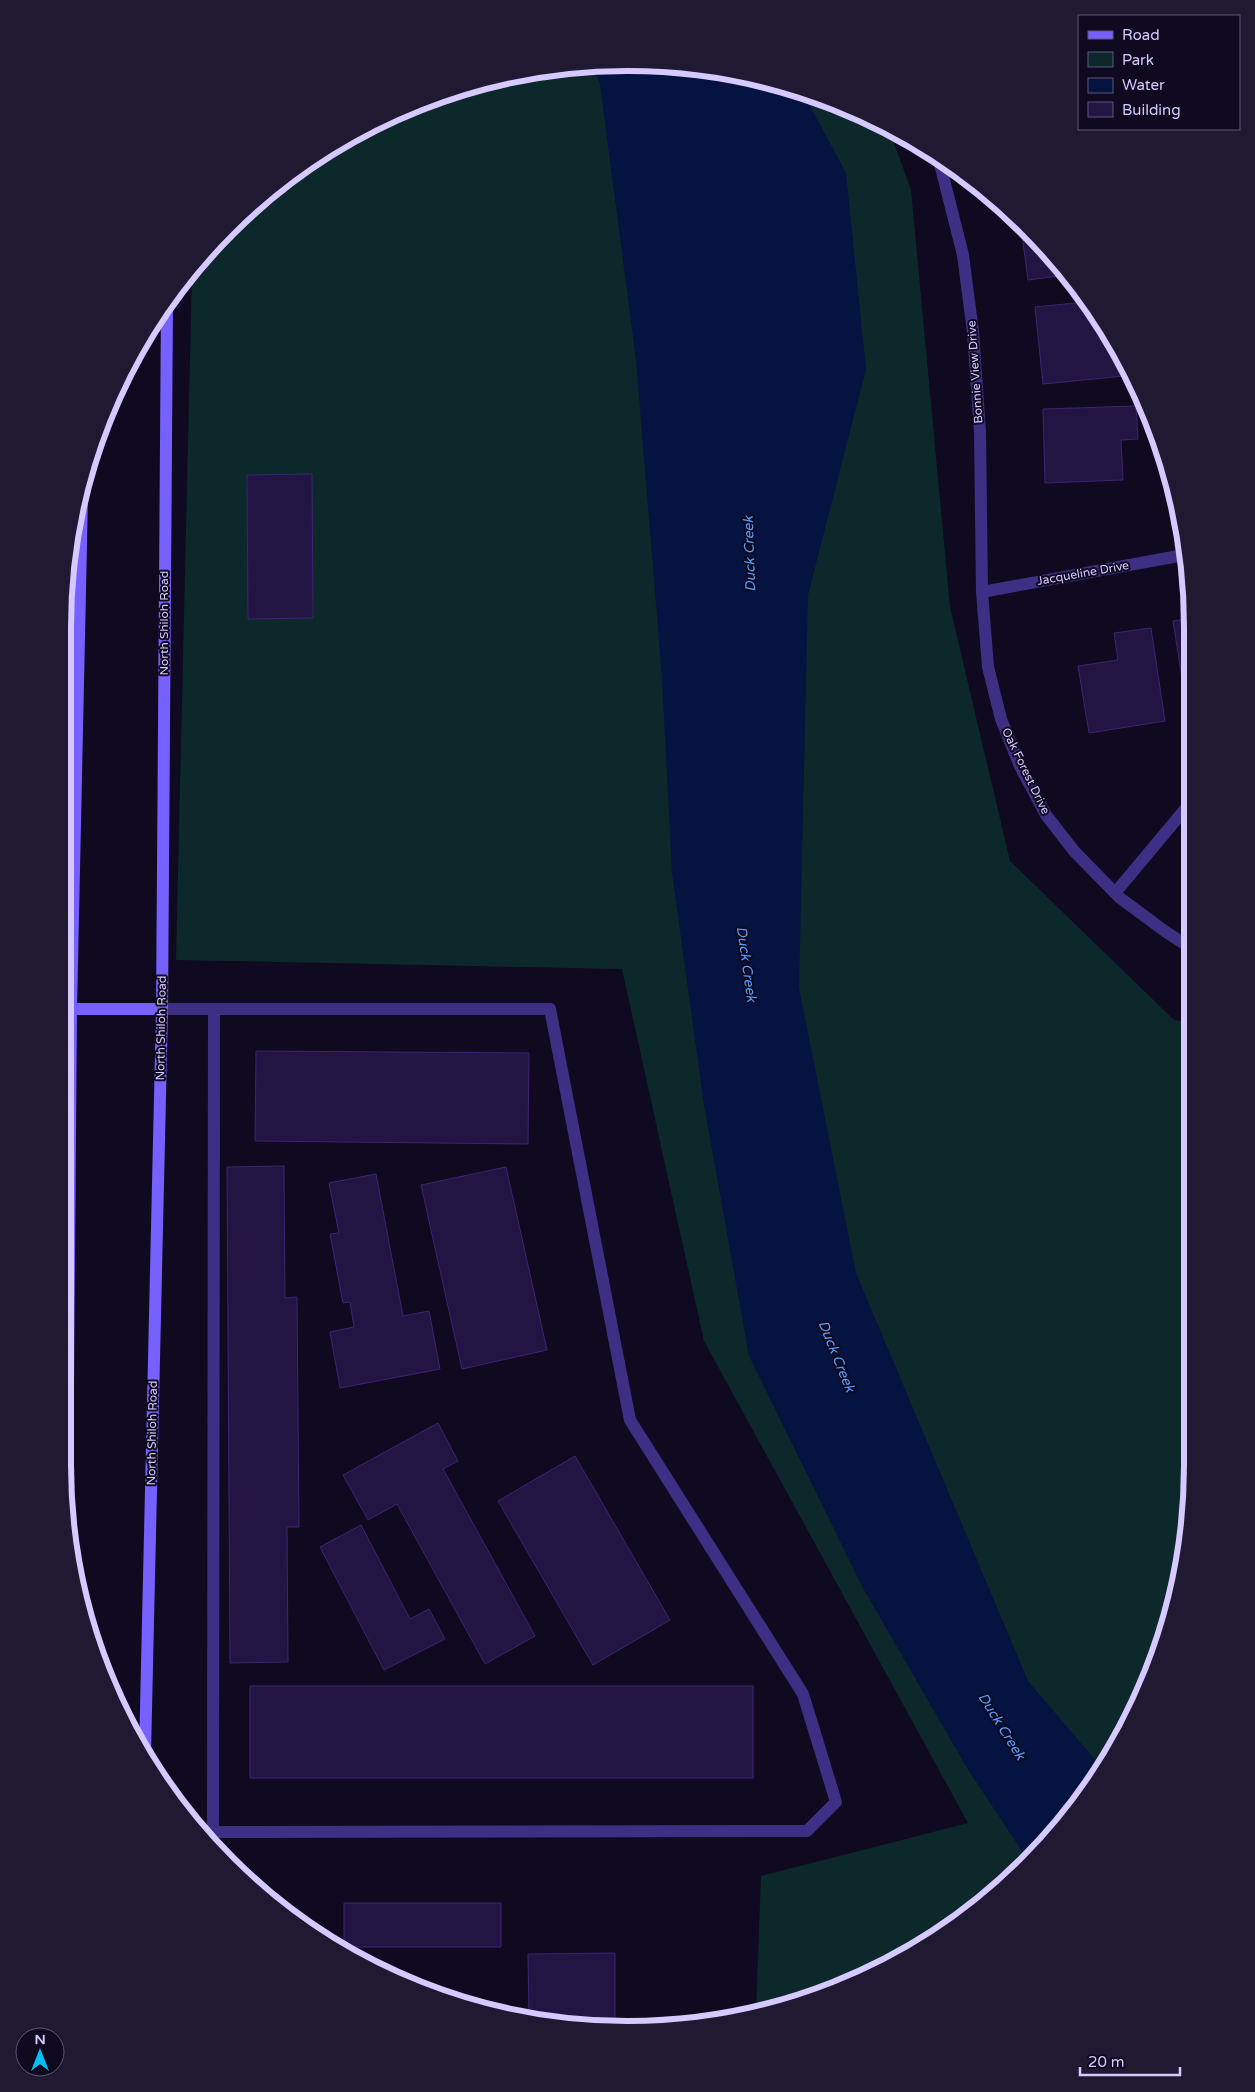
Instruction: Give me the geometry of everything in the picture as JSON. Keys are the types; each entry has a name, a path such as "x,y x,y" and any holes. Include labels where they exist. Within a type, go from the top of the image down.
{"main road":[{"name":"North Shiloh Road","path":"145,1742 162,1009 167,315"},
{"path":"71,900 81,523"},
{"path":"71,1009 162,1009"}],"street":[{"name":"Bonnie View Drive","path":"941,168 963,255 973,332 980,432 982,592"},
{"name":"Jacqueline Drive","path":"982,592 1179,556"},
{"name":"Oak Forest Drive","path":"982,592 988,667 1001,719 1020,766 1046,815 1074,851 1115,893 1184,944"},
{"path":"1115,893 1184,810"},
{"path":"162,1009 550,1009 630,1420 803,1694 836,1802 807,1831 210,1832"},
{"path":"207,1829 214,1009"}],"green space":[{"path":"591,72 664,72 700,76 771,90 806,101 840,114 893,139 911,190 950,607 1010,861 1174,1020 1184,1021 1184,1464 1183,1501 1173,1573 1154,1643 1126,1711 1109,1743 1090,1774 1046,1831 994,1883 937,1927 874,1963 806,1991 756,2005 761,1876 968,1823 704,1341 622,969 176,960 192,282 209,261 234,234 289,186 349,146 381,129 449,101 519,82"}],"water":[{"name":"Duck Creek","path":"595,72 664,72 736,82 806,101 846,173 866,369 808,595 799,988 856,1273 1028,1681 1097,1762 1069,1803 1024,1855 967,1768 863,1588 749,1356 704,1105 672,873 662,678 636,360 600,84"}],"building":[{"path":"1022,235 1058,276 1028,280"},
{"path":"1079,303 1109,349 1123,376 1043,384 1035,307"},
{"path":"1136,406 1138,439 1121,440 1123,480 1045,483 1043,409"},
{"path":"312,474 313,618 248,619 247,475"},
{"path":"1184,619 1184,690 1173,621"},
{"path":"1151,628 1165,721 1089,733 1078,666 1118,660 1114,633"},
{"path":"256,1051 529,1053 528,1144 255,1141"},
{"path":"284,1166 285,1298 297,1297 299,1527 287,1527 288,1662 230,1663 227,1167"},
{"path":"506,1167 547,1350 462,1369 421,1185"},
{"path":"376,1174 403,1316 429,1311 440,1369 340,1388 330,1332 354,1327 350,1302 343,1303 330,1234 339,1233 329,1183"},
{"path":"438,1423 458,1461 443,1469 535,1636 485,1664 397,1504 368,1520 343,1475"},
{"path":"575,1456 670,1620 593,1665 498,1501"},
{"path":"361,1525 410,1619 429,1609 445,1639 384,1670 320,1547"},
{"path":"250,1686 753,1686 753,1778 250,1778"},
{"path":"344,1903 501,1903 501,1947 351,1947 344,1943"},
{"path":"615,1953 615,2021 591,2020 529,2012 528,1954"}]}
